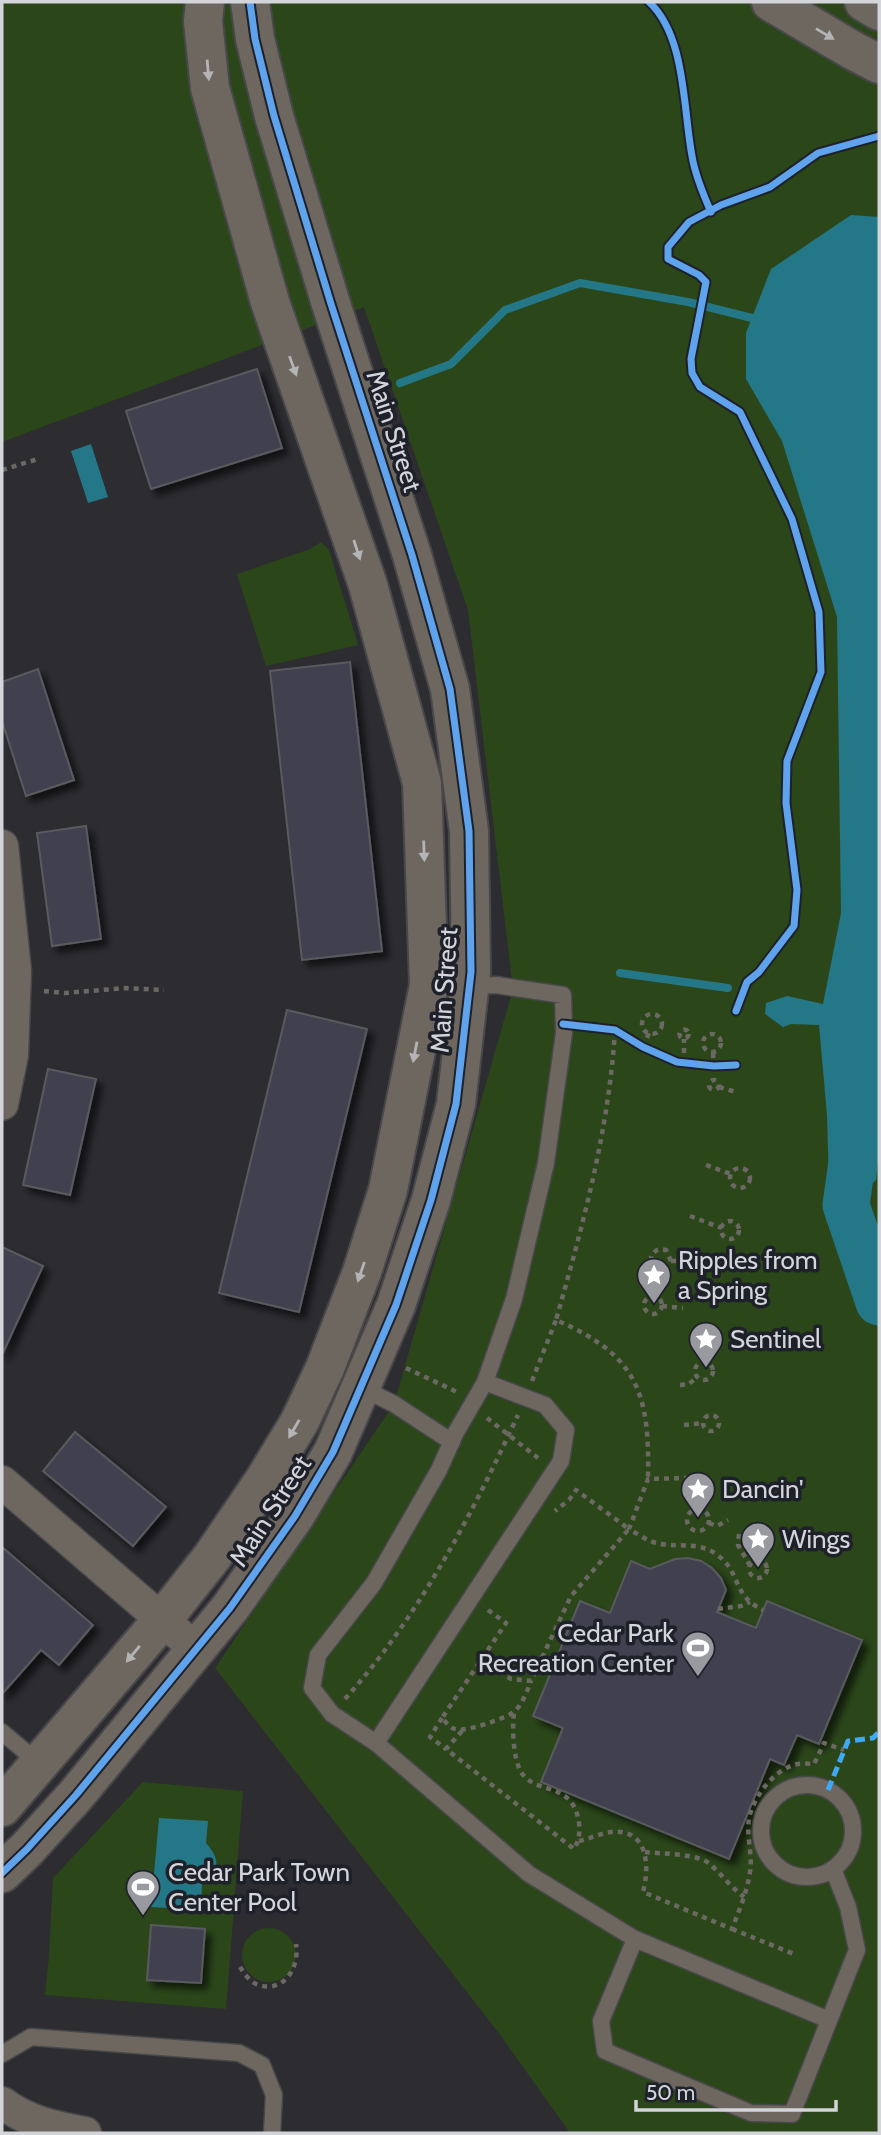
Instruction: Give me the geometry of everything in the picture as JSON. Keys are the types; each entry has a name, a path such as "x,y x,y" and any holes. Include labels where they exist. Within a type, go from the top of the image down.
{"street":[{"name":"Main Street","path":"2,1807 163,1619 212,1557 265,1479 300,1421 362,1272 387,1191 429,985 422,783 368,585 270,302 209,88 203,21 205,2"},
{"name":"Main Street","path":"2,1873 76,1795 238,1598 295,1516 333,1452 396,1305 431,1200 456,1104 470,986 469,831 450,689 412,555 274,116 255,38 250,2"},
{"path":"771,2 879,64"},
{"path":"864,2 879,10"},
{"path":"335,486 385,472"},
{"path":"2,846 15,971 12,1055 2,1104"},
{"path":"429,985 470,986"},
{"path":"324,1368 362,1388"},
{"path":"2,1482 196,1649"},
{"path":"2,2103 20,2116 49,2126 85,2133"}],"lane":[{"path":"470,986 496,985 563,995 564,1033 546,1163 514,1299 485,1382 439,1470 374,1583 318,1656 312,1688 332,1714 376,1744 529,1874 635,1939 829,2020"},
{"path":"376,1744 561,1461 566,1430 545,1405 485,1382"},
{"path":"362,1388 394,1404 452,1442"},
{"path":"2,1732 40,1764"},
{"path":"814,1785 839,1797 848,1808 853,1835 850,1848 843,1860 833,1869 820,1875 805,1877 790,1874 778,1867 768,1855 762,1842 761,1826 765,1812 785,1791 814,1785"},
{"path":"635,1939 601,2021 605,2051 751,2113 792,2114 857,1950 848,1907 833,1869"},
{"path":"2,2054 31,2037 239,2053 262,2066 274,2095 272,2133"}],"path":[{"path":"2,470 38,459"},
{"path":"44,991 65,993 126,988 164,990"},
{"path":"653,1013 662,1021 661,1027 657,1032 649,1033 641,1026 642,1020 653,1013"},
{"path":"332,1714 366,1677 429,1587 477,1503 526,1398 556,1320 576,1250 596,1166 610,1089 615,1030"},
{"path":"643,1047 649,1033"},
{"path":"712,1034 718,1035 722,1040 722,1046 713,1053 704,1047 703,1041 712,1034"},
{"path":"684,1039 684,1063"},
{"path":"713,1053 714,1066"},
{"path":"719,1087 736,1092"},
{"path":"706,1165 731,1174"},
{"path":"737,1168 743,1168 750,1178 748,1184 736,1187 732,1184 731,1174 737,1168"},
{"path":"690,1216 722,1228"},
{"path":"727,1222 733,1222 739,1231 732,1239 727,1239 722,1236 722,1228 727,1222"},
{"path":"671,1261 666,1250 654,1251 651,1257 652,1263 662,1269 671,1261 686,1261"},
{"path":"656,1296 661,1300 662,1306 660,1311 650,1314 645,1311 645,1300 656,1296"},
{"path":"662,1306 683,1308"},
{"path":"446,1749 463,1731 514,1712 522,1701 571,1596 629,1529 649,1479 646,1423 640,1396 631,1375 619,1358 606,1347 586,1333 556,1320"},
{"path":"702,1361 712,1366 711,1377 705,1380 697,1377 694,1369 697,1364 702,1361"},
{"path":"406,1368 454,1389 576,1490 629,1529 652,1542 693,1545 718,1555 729,1566 741,1594 763,1610"},
{"path":"680,1385 689,1384 697,1377"},
{"path":"684,1426 703,1423"},
{"path":"649,1479 689,1478"},
{"path":"544,1517 569,1500 576,1490"},
{"path":"696,1508 702,1509 709,1518 709,1523 705,1528 694,1530 690,1527 688,1516 696,1508"},
{"path":"709,1523 717,1525 728,1520"},
{"path":"739,1534 738,1545 749,1564 750,1575 761,1578 766,1574 767,1568 760,1559 749,1564"},
{"path":"494,1600 488,1611 506,1623 429,1737 574,1849 579,1841 579,1822 575,1806 564,1795 532,1781 521,1772 513,1735 514,1712"},
{"path":"718,1609 750,1602"},
{"path":"482,1661 511,1679 531,1681"},
{"path":"442,1718 453,1729 463,1731"},
{"path":"732,1929 744,1897 752,1854 748,1835 750,1817 758,1797 776,1774 797,1764 814,1764 824,1742 844,1750"},
{"path":"579,1841 610,1832 623,1833 637,1840 645,1852 647,1877 643,1892 794,1954"},
{"path":"645,1852 700,1859 710,1864 729,1886 744,1897"},
{"path":"240,1967 256,1984 269,1986 280,1983 287,1980 297,1962 296,1944"}],"green space":[{"path":"2,2 879,2 879,2133 570,2133 498,2032 215,1668 394,1404 513,989 468,610 364,307 2,442"},
{"path":"321,542 329,550 358,645 266,666 237,574 310,549"},
{"name":"Cedar Park Town Center Pool","path":"143,1782 243,1791 226,2009 45,1995 53,1878"},
{"path":"274,1928 284,1932 292,1940 296,1955 292,1970 284,1978 264,1982 254,1978 246,1970 242,1950 246,1940 254,1932"}],"water":[{"path":"851,215 879,217 879,1150 876,1180 867,1188 855,1192 846,1205 829,1185 827,1115 819,1025 791,1024 783,1027 765,1014 766,1003 787,996 823,1004 841,913 837,617 782,441 746,379 746,333 771,269"},
{"path":"91,444 108,497 88,503 71,451"},
{"path":"159,1818 208,1821 206,1843 214,1854 216,1865 213,1874 202,1883 201,1910 151,1907"}],"building":[{"path":"257,369 282,448 151,489 126,411"},
{"path":"350,662 382,951 302,960 270,671"},
{"path":"38,669 74,780 26,796 2,721 2,682"},
{"path":"86,826 101,939 52,946 37,833"},
{"path":"287,1010 367,1029 299,1312 219,1293"},
{"path":"48,1069 96,1079 70,1195 23,1185"},
{"path":"2,1247 43,1266 2,1355"},
{"path":"75,1432 166,1507 133,1546 43,1471"},
{"path":"2,1547 93,1625 59,1665 41,1650 2,1694"},
{"name":"Cedar Park Recreation Center","path":"675,1559 701,1561 721,1578 726,1590 717,1612 756,1628 767,1601 862,1640 819,1744 797,1735 784,1765 770,1759 729,1859 541,1782 563,1728 533,1716 580,1601 610,1613 631,1561 650,1569"},
{"path":"151,1925 205,1929 201,1983 147,1980"}],"waterway":[{"path":"400,383 451,364 505,310 580,283 688,302 752,318"},
{"path":"620,973 728,988"},
{"path":"855,1141 846,1205 879,1302"}],"marked path":[{"path":"828,1790 848,1741 873,1738 879,1732"}],"cycle path":[{"path":"2,1873 76,1795 230,1608 295,1516 333,1452 396,1305 431,1200 456,1104 471,972 469,831 450,689 412,555 274,116 255,39 250,2"},
{"path":"649,2 661,16 676,53 693,163 711,212"},
{"path":"736,1011 747,982 759,972 794,926 797,890 786,803 787,761 821,672 819,612 792,519 740,412 700,387 692,373 691,359 706,282 699,275 668,259 668,247 689,222 721,205 770,187 818,153 879,136"},
{"path":"563,1024 615,1030 643,1047 677,1062 714,1066 736,1065"}],"place":[{"name":"Ripples from a Spring","path":"654,1305"},
{"name":"Sentinel","path":"706,1369"},
{"name":"Dancin'","path":"698,1519"},
{"name":"Wings","path":"758,1569"},
{"name":"Cedar Park Recreation Center","path":"698,1678"},
{"name":"Cedar Park Town Center Pool","path":"143,1917"}]}
